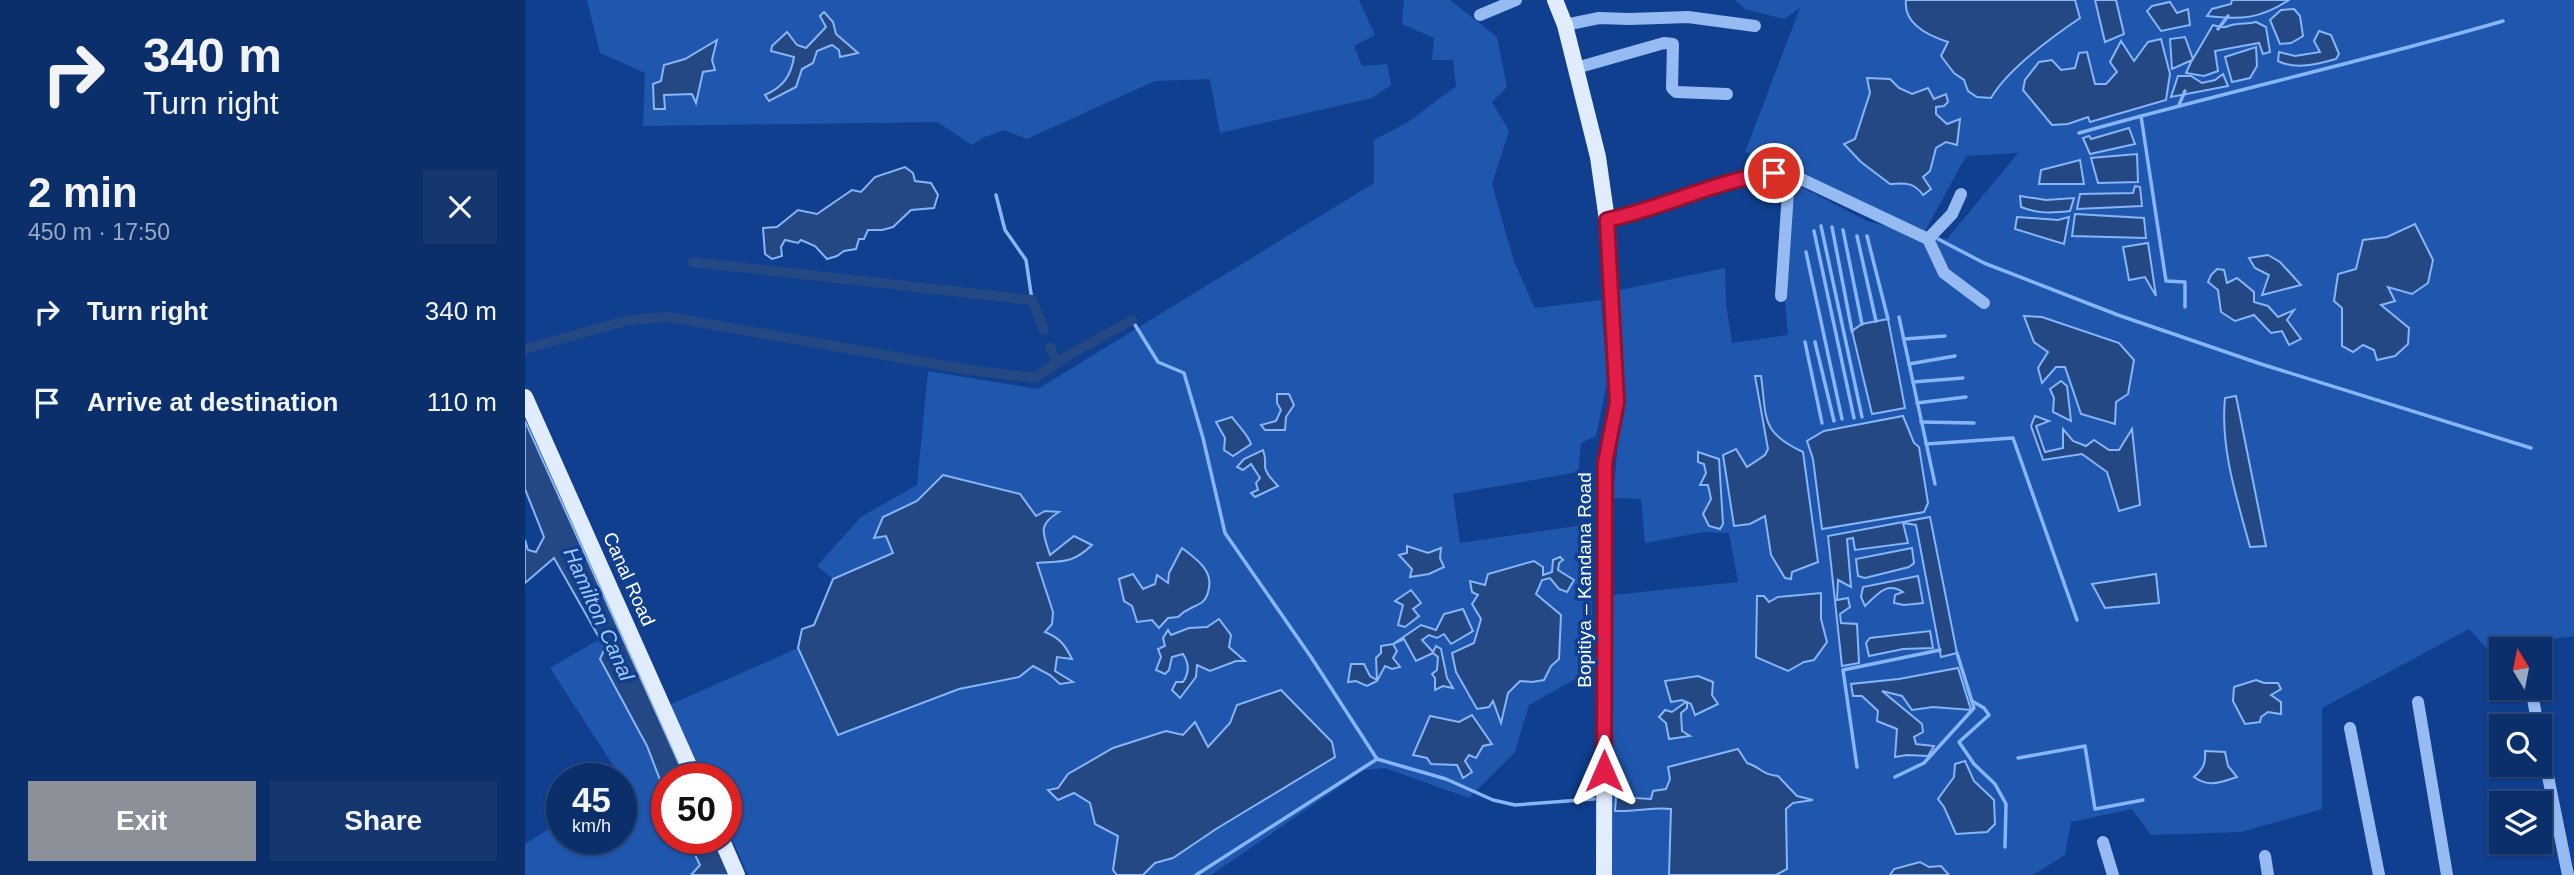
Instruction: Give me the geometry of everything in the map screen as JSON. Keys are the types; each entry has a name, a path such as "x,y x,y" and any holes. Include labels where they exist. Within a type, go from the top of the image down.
{"main road":[{"name":"Bopitiya – Kandana Road","path":"1555,0 1565,25 1598,157 1607,220 1617,402 1605,463 1604,875"},
{"name":"Canal Road","path":"525,397 688,763"},
{"path":"728,854 737,875"}],"street":[{"path":"1480,15 1517,0"},
{"path":"1565,25 1599,18 1688,17 1755,26"},
{"path":"1576,68 1664,43 1673,44 1672,88 1676,92 1727,94"},
{"path":"1607,220 1637,214 1750,176 1774,173 1801,179 1928,239 1944,273 1984,303"},
{"path":"1781,296 1789,177"},
{"path":"1928,239 1952,214 1961,194"},
{"path":"2418,702 2447,875"},
{"path":"2350,728 2379,875"},
{"path":"2548,777 2568,875"},
{"path":"2103,842 2113,875"},
{"path":"2265,856 2267,875"}],"shaded area":[{"path":"587,0 1359,0 1375,35 1354,46 1362,66 1387,64 1391,85 1372,98 1220,133 1210,79 1155,81 1027,139 1004,130 972,145 937,122 643,126 645,73 600,53"},
{"path":"1404,0 1450,0 1497,37 1507,87 1492,102 1509,131 1492,184 1514,262 1535,308 1601,300 1607,382 1596,436 1581,443 1578,472 1453,494 1460,543 1590,524 1593,669 1529,705 1515,752 1469,798 1385,768 1364,770 1211,875 748,875 739,854 742,854 742,763 696,763 667,706 798,648 838,734 959,689 1019,677 1033,666 1060,684 1072,681 1055,671 1057,656 1071,659 1045,632 1037,563 1056,562 1047,548 1043,529 1047,519 1058,513 1036,517 943,475 917,501 883,517 874,537 886,536 894,553 833,579 817,566 861,517 917,485 928,371 1038,389 1374,183 1374,140 1408,122 1456,86 1453,60 1432,60 1434,38 1402,24"},
{"path":"1735,0 2574,0 2574,636 2552,639 2552,637 2489,637 2487,649 2469,629 2322,708 2322,809 2241,832 2151,835 2132,809 2071,822 2065,855 2033,875 1612,875 1613,595 1738,582 1729,533 1704,532 1645,543 1641,499 1613,498 1618,442 1624,413 1615,291 1725,268 1726,303 1732,343 1788,335 1785,302 1793,183 1869,222 1947,239 2018,153 1966,156 1925,231 1794,169 1745,152 1800,8 1784,19 1745,9"},
{"path":"600,639 605,649 600,660 654,763 651,763 651,854 695,854 700,865 691,875 525,875 525,844 546,831 546,854 637,854 637,763 612,763 550,668"}],"water":[{"path":"1906,0 2075,0 2080,18 2019,65 1991,98 1977,97 1968,91 1964,80 1954,73 1941,56 1948,42 1919,28 1913,22 1906,8"},
{"path":"2095,0 2116,0 2124,34 2105,42"},
{"path":"2232,0 2289,0 2250,17 2207,16 2212,9 2231,4"},
{"path":"2170,2 2177,13 2188,9 2190,25 2161,31 2147,11 2152,6"},
{"path":"2294,9 2300,16 2303,36 2291,43 2280,44 2270,20 2281,10"},
{"path":"824,12 833,22 836,34 858,53 840,57 839,50 832,45 817,51 813,63 802,69 796,87 769,101 765,95 785,80 794,57 771,51 772,46 787,32 797,45 806,48 826,27 820,16"},
{"path":"2256,22 2266,27 2270,52 2263,54 2259,43 2215,51 2218,71 2204,76 2186,73 2192,60 2172,69 2170,39 2185,37 2193,59 2213,25 2224,27"},
{"path":"2319,31 2331,35 2339,54 2336,59 2299,66 2278,61 2279,52 2295,56 2320,52 2314,41"},
{"path":"2161,39 2170,74 2166,100 2090,122 2088,117 2068,124 2052,125 2023,90 2025,80 2039,62 2052,60 2061,70 2075,68 2079,53 2087,52 2095,84 2106,84 2117,72 2110,62 2121,41 2134,61 2148,42"},
{"path":"717,40 712,60 715,70 703,72 696,103 692,94 664,95 665,109 654,109 653,84 661,81 664,65 685,59"},
{"path":"2256,47 2257,66 2250,78 2232,82 2225,57"},
{"path":"2223,74 2228,86 2171,97 2178,76 2191,76 2202,83 2215,80"},
{"path":"1867,78 1890,79 1899,88 1912,94 1928,88 1934,99 1946,94 1948,102 1944,106 1936,107 1936,114 1947,124 1960,119 1957,145 1946,142 1936,148 1930,171 1923,177 1931,189 1923,195 1909,184 1890,184 1861,162 1844,144 1855,139 1870,93"},
{"path":"2129,128 2135,144 2090,154 2083,138 2089,136 2091,139"},
{"path":"2137,154 2138,182 2098,183 2091,158"},
{"path":"2080,160 2084,184 2039,184 2041,170"},
{"path":"905,167 913,173 915,181 931,183 938,195 934,208 911,210 893,227 868,230 864,239 859,239 856,249 827,259 815,246 801,240 798,243 785,240 781,247 782,256 772,259 765,254 763,228 777,227 798,210 817,214 852,190 861,192 875,177"},
{"path":"2135,186 2140,187 2142,206 2077,209 2080,194 2133,193"},
{"path":"2020,196 2046,200 2074,198 2070,211 2045,212 2021,207"},
{"path":"2075,214 2144,218 2146,238 2072,236"},
{"path":"2017,217 2058,220 2069,217 2064,244 2015,229"},
{"path":"2415,224 2433,260 2428,283 2412,294 2388,287 2395,301 2381,305 2409,328 2408,344 2395,356 2377,360 2374,350 2363,345 2353,352 2342,346 2342,308 2334,301 2338,274 2356,269 2363,240 2387,237"},
{"path":"2148,243 2156,296 2145,277 2129,280 2123,247"},
{"path":"2268,255 2280,262 2301,285 2262,295 2269,275 2255,268 2249,258"},
{"path":"2217,269 2224,270 2227,283 2237,278 2254,292 2254,302 2268,306 2278,317 2294,310 2287,320 2301,339 2289,345 2282,331 2271,333 2254,315 2235,321 2221,312 2218,290 2208,282"},
{"path":"2024,316 2042,317 2119,343 2134,360 2128,394 2116,402 2115,424 2081,414 2065,367 2056,367 2042,383 2038,368 2048,352 2034,342"},
{"path":"1888,319 1905,408 1872,414 1852,331 1862,324"},
{"path":"1755,376 1761,376 1766,414 1772,431 1803,452 1818,562 1792,572 1791,579 1785,578 1771,555 1765,516 1750,524 1734,526 1723,455 1736,449 1747,467 1765,455 1768,449"},
{"path":"2061,381 2067,386 2071,421 2053,412 2054,398 2050,389"},
{"path":"1277,394 1289,394 1294,405 1286,417 1285,430 1265,430 1261,425 1276,421 1281,410 1277,403"},
{"path":"2236,396 2266,546 2250,547 2227,454 2225,398"},
{"path":"1903,416 1914,443 1919,447 1928,503 1924,512 1822,529 1813,459 1807,441 1824,431"},
{"path":"2035,416 2049,421 2036,426 2045,452 2063,448 2063,429 2073,441 2086,446 2094,440 2109,450 2119,450 2132,429 2140,505 2119,511 2107,472 2082,454 2043,460 2031,426"},
{"path":"1232,417 1251,444 1233,456 1224,450 1225,438 1216,422"},
{"name":"Hamilton Canal","path":"525,421 679,763 654,763 600,659 605,648 554,558 525,583 525,540 528,550 536,552 544,537 525,489"},
{"path":"1263,450 1266,470 1278,486 1255,497 1251,493 1258,490 1256,483 1260,478 1251,464 1243,470 1237,467 1244,459"},
{"path":"1698,452 1719,459 1723,524 1720,529 1709,526 1703,514 1711,499 1708,485 1700,485 1706,473 1704,464 1698,462"},
{"path":"943,475 1020,494 1036,516 1045,511 1059,512 1047,521 1044,530 1050,555 1074,536 1092,545 1073,559 1037,563 1053,612 1052,624 1045,632 1061,642 1072,659 1057,657 1055,671 1073,682 1060,684 1033,666 1019,677 959,689 838,735 798,648 802,629 814,625 833,579 893,553 886,536 874,538 883,517 917,501"},
{"path":"1930,517 1957,653 1941,657 1916,525 1903,523 1908,543 1855,550 1853,538 1847,539 1851,587 1838,580 1837,600 1848,598 1850,607 1840,614 1841,623 1857,624 1859,663 1842,666 1828,536"},
{"path":"1407,546 1428,553 1441,548 1440,558 1444,567 1429,574 1410,577 1412,569 1399,555 1407,553"},
{"path":"1182,548 1206,570 1210,582 1205,599 1178,617 1168,618 1159,628 1152,620 1137,622 1132,606 1124,601 1119,579 1133,574 1143,589 1155,584 1157,575 1168,583 1169,573"},
{"path":"1912,548 1914,563 1909,567 1865,578 1858,576 1856,559"},
{"path":"1560,557 1563,560 1559,563 1558,570 1574,580 1567,592 1559,589 1550,578 1542,580 1536,594 1561,615 1559,659 1551,666 1544,680 1520,681 1508,693 1501,723 1493,701 1489,707 1477,709 1456,672 1452,653 1474,643 1481,619 1472,604 1478,595 1472,592 1470,581 1485,585 1488,574 1534,561 1543,567 1543,575 1552,572 1553,560"},
{"path":"2156,574 2159,603 2105,608 2092,584"},
{"path":"1918,576 1923,603 1894,603 1895,595 1903,592 1892,588 1882,591 1865,606 1861,597 1863,587"},
{"path":"1411,590 1421,603 1413,609 1419,616 1405,627 1398,625 1403,605 1395,601"},
{"path":"1821,593 1821,619 1827,642 1814,660 1788,671 1756,657 1757,596 1764,596 1769,602 1778,597"},
{"path":"1463,609 1473,631 1451,644 1444,634 1437,638 1429,635 1422,640 1433,652 1436,646 1441,649 1447,678 1453,688 1443,686 1435,690 1435,678 1432,674 1437,670 1438,657 1433,653 1416,661 1404,639 1393,644 1421,625 1436,630 1444,614"},
{"path":"1219,619 1231,635 1229,647 1245,661 1236,661 1210,671 1197,665 1196,677 1180,698 1172,690 1176,682 1183,682 1188,671 1187,664 1183,654 1172,657 1169,670 1165,674 1156,670 1161,657 1158,649 1165,646 1163,638 1168,630 1171,635 1189,628 1207,627"},
{"path":"1930,631 1933,648 1903,649 1869,656 1866,643 1870,638"},
{"path":"1393,644 1397,651 1393,658 1400,667 1392,669 1385,666 1377,681 1367,686 1356,681 1348,682 1351,664 1364,664 1370,676 1377,680 1376,658 1381,653 1381,646"},
{"path":"1958,668 1971,710 1933,707 1912,710 1902,696 1882,691 1922,724 1923,732 1914,737 1916,744 1934,746 1928,756 1895,757 1897,729 1877,721 1878,711 1862,696 1853,696 1851,684 1899,679"},
{"path":"1698,676 1713,682 1712,695 1718,704 1695,715 1691,704 1687,702 1687,708 1681,713 1682,731 1690,736 1669,739 1666,723 1659,717 1665,710 1672,712 1686,702 1671,702 1665,681"},
{"path":"2256,680 2278,683 2281,689 2271,695 2281,702 2281,714 2268,712 2261,717 2260,722 2245,724 2233,701 2234,687"},
{"path":"1281,690 1332,742 1335,757 1173,858 1155,863 1143,875 1117,875 1113,870 1118,836 1095,824 1090,803 1074,793 1058,800 1048,790 1058,788 1068,774 1113,748 1166,731 1183,735 1195,722 1208,747 1230,723 1237,705"},
{"path":"1472,715 1492,744 1483,746 1476,758 1469,755 1465,761 1472,772 1463,778 1457,765 1431,764 1427,758 1413,755 1430,716 1459,722"},
{"path":"1738,749 1747,763 1778,776 1797,796 1813,800 1793,803 1786,809 1787,869 1776,875 1669,875 1671,809 1615,811 1616,797 1651,799 1653,791 1666,789 1670,779 1668,767"},
{"path":"2205,751 2225,752 2228,766 2237,777 2210,783 2194,777 2203,766"},
{"path":"1965,761 1974,781 1994,800 1995,824 1987,832 1956,834 1938,799 1954,777 1955,764"},
{"path":"695,854 720,854 730,875 691,875 700,865"},
{"path":"1920,862 1929,867 1941,866 1949,875 1890,875 1894,869"}],"waterway":[{"path":"2218,29 2228,16"},
{"path":"2079,133 2503,21"},
{"path":"2179,105 2185,91"},
{"path":"2141,116 2166,281 2185,282 2185,307"},
{"path":"996,195 1005,230 1026,260 1032,300"},
{"path":"1821,226 1862,417"},
{"path":"1832,227 1852,331"},
{"path":"1843,230 1862,324"},
{"path":"1814,231 1854,418"},
{"path":"1857,236 1876,321"},
{"path":"1867,236 1888,319"},
{"path":"1938,239 1984,263 2118,315 2261,364 2531,448"},
{"path":"1806,252 1842,419"},
{"path":"693,262 1032,300 1044,330"},
{"path":"525,349 629,320 669,317 970,370 1035,378 1132,320"},
{"path":"1899,317 1935,484"},
{"path":"1132,320 1158,362 1184,373 1203,438 1225,533 1311,657 1377,759 1196,875"},
{"path":"1904,339 1945,336"},
{"path":"1805,342 1822,423"},
{"path":"1815,342 1834,421"},
{"path":"1050,347 1056,361"},
{"path":"1909,364 1955,356"},
{"path":"1913,382 1963,378"},
{"path":"1917,403 1966,397"},
{"path":"1921,422 1974,423"},
{"path":"1926,444 2013,438 2077,620"},
{"path":"1857,767 1843,670 1940,650"},
{"path":"1895,777 1924,763 1974,708 1957,653"},
{"path":"1972,701 1984,708 1989,715 1959,742 1974,764 1995,784 2006,804 2005,847"},
{"path":"2018,758 2085,746 2095,809 2143,800"},
{"path":"1377,759 1446,779 1493,800 1515,805 1594,799"}],"route":[{"path":"1604,771 1605,463 1617,402 1607,220 1637,214 1750,176 1774,173"}]}
